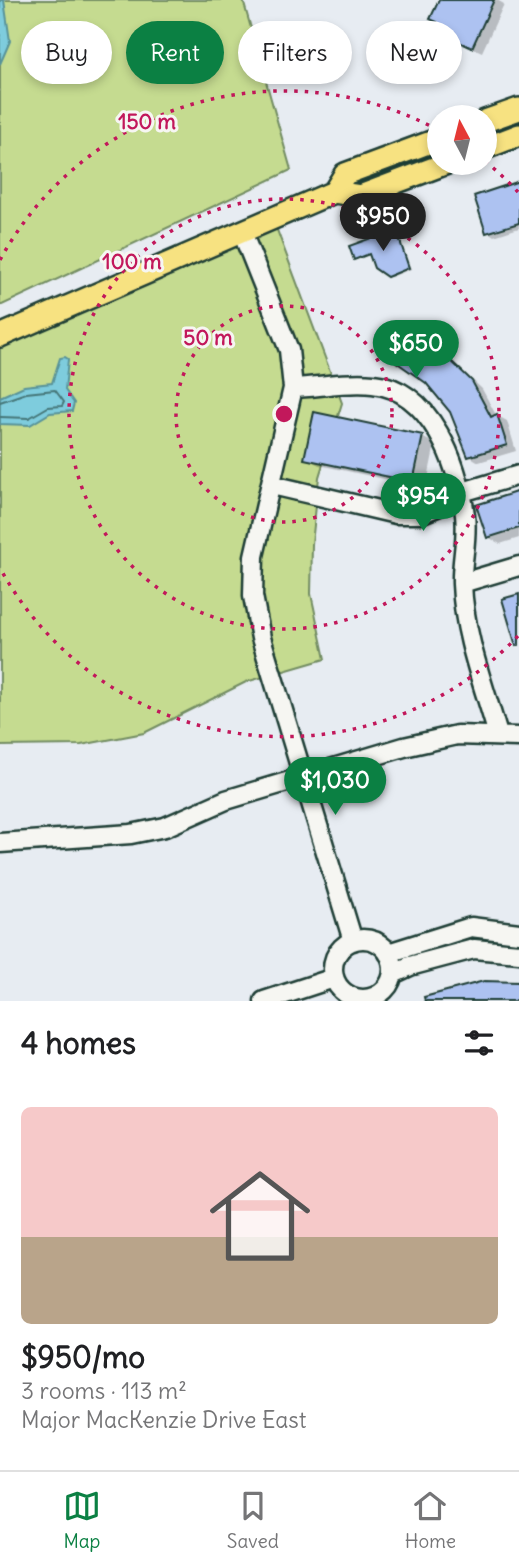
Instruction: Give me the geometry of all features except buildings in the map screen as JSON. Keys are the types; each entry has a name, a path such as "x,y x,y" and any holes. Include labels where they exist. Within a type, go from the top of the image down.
{"main road":[{"path":"497,116 519,108"},
{"path":"497,143 519,135"},
{"path":"334,192 345,174 427,143"},
{"path":"0,336 334,192 360,196 427,171"}],"street":[{"path":"242,232 289,350 293,388 254,556 253,596 261,638 353,941"},
{"path":"293,388 375,384 409,398 430,419 437,431 459,493 465,525 462,583 468,631 498,735"},
{"path":"272,485 396,514 420,514 449,502 459,493 519,475"},
{"path":"462,583 519,566"},
{"path":"0,843 131,834 165,827 226,800 303,776 457,735 519,737"},
{"path":"388,953 471,927 519,933"},
{"path":"393,974 388,953 379,943 366,939 353,941 335,957 334,978 349,995 362,999 376,998 384,991 393,974 411,966 474,949 519,953"},
{"path":"264,1001 334,978"}],"green space":[{"path":"0,0 243,0 249,21 238,21 238,84 267,84 291,170 0,306"},
{"path":"271,214 342,403 319,477 312,544 311,594 325,659 246,682 144,733 81,745 0,746 0,332"}],"water":[{"path":"0,0 4,0 10,41 0,64"},
{"path":"60,358 68,359 65,390 74,403 72,411 50,413 30,425 0,424 0,397 24,386 52,383"}]}
